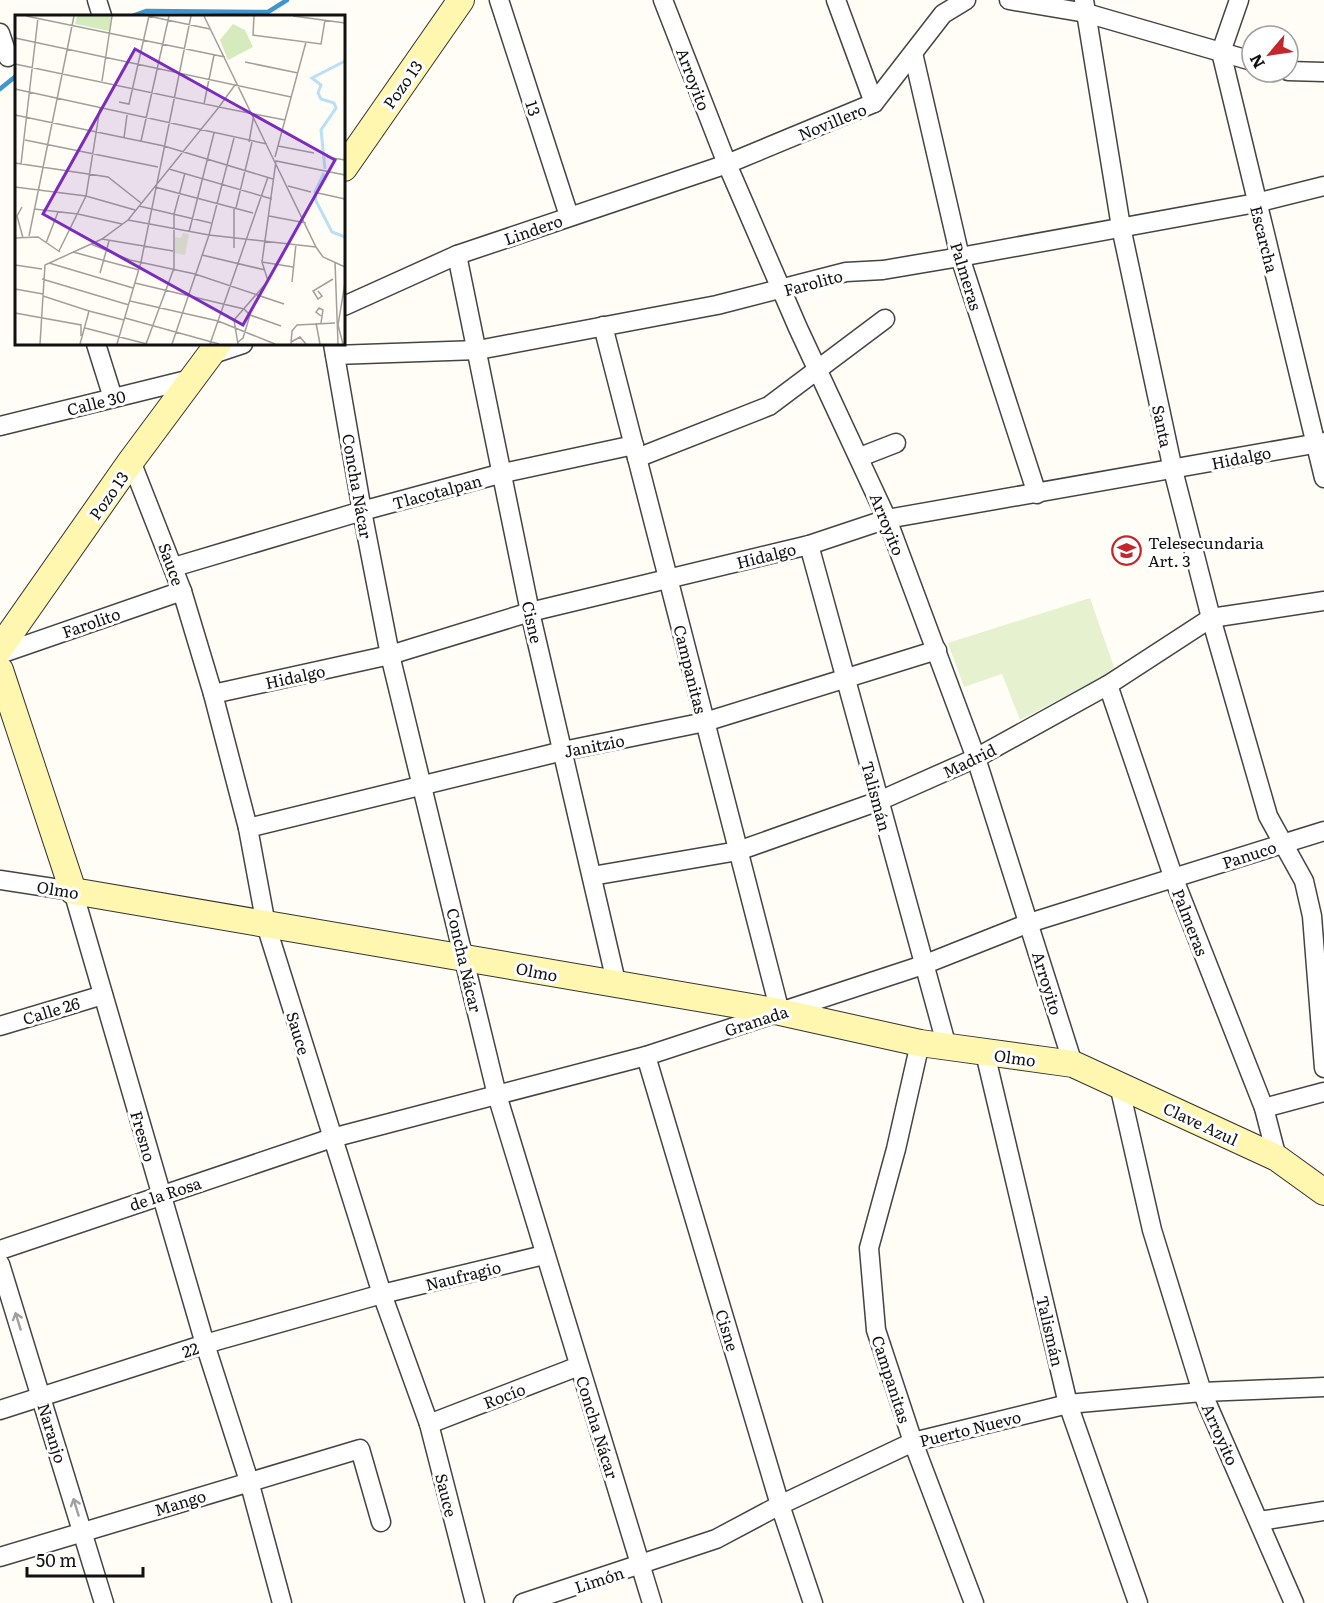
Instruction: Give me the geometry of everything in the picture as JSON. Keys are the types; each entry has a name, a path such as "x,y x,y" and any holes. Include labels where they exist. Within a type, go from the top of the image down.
{"main road":[{"name":"Pozo 13","path":"345,167 462,0"},
{"name":"Pozo 13","path":"0,648 191,379 211,347"},
{"name":"Fresno","path":"0,670 73,891"},
{"name":"Olmo","path":"73,891 465,957 616,986 780,1012 920,1043 1072,1064"},
{"name":"Clave Azul","path":"1072,1064 1277,1158 1324,1192"}],"street":[{"path":"97,0 102,15"},
{"name":"13","path":"499,0 569,216"},
{"name":"Arroyito","path":"663,0 727,164 782,290 860,457 937,650 976,758 1072,1064"},
{"path":"836,0 874,103"},
{"name":"Novillero","path":"727,164 874,103 943,14 966,0"},
{"path":"1009,0 1085,7 1240,58"},
{"path":"1221,52 1239,0"},
{"name":"Santa","path":"1085,7 1121,226 1173,470 1211,618 1268,816 1304,881 1312,916 1324,1068"},
{"path":"0,33 8,57"},
{"name":"Escarcha","path":"1221,52 1256,203 1319,442 1324,478"},
{"name":"Palmeras","path":"913,54 960,257 1037,494"},
{"path":"1300,71 1324,72"},
{"name":"Lindero","path":"345,306 457,255 727,164"},
{"name":"Farolito","path":"334,349 478,350 782,290 846,272 883,270 960,257 1256,203 1324,186"},
{"name":"Cisne","path":"457,255 530,612 616,986"},
{"name":"Tlacotalpan","path":"174,567 362,511 503,473 635,452 769,406 885,319"},
{"name":"Campanitas","path":"603,326 780,1012"},
{"path":"96,345 113,398"},
{"path":"211,347 232,345"},
{"name":"Concha Nácar","path":"334,349 390,655 424,787 497,1095 652,1603"},
{"name":"Calle 30","path":"0,426 191,379"},
{"name":"Hidalgo","path":"213,694 390,655 530,612 809,545 886,519 1173,470 1319,442"},
{"path":"860,457 896,443"},
{"name":"Sauce","path":"131,461 182,591 213,694 248,828 266,925 382,1294 429,1424 475,1603"},
{"name":"Talismán","path":"809,545 947,1047"},
{"name":"Farolito","path":"0,654 182,591"},
{"name":"Madrid","path":"592,876 738,851 879,801 976,758 1108,685 1211,618 1324,602"},
{"name":"Janitzio","path":"248,828 424,787 563,750 705,722 937,650"},
{"name":"Palmeras","path":"1108,685 1174,879 1264,1108 1277,1158"},
{"name":"Panuco","path":"1174,879 1324,831"},
{"name":"Granada","path":"332,1138 646,1056 923,965 1029,923 1174,879"},
{"name":"Olmo","path":"0,880 73,891"},
{"name":"Fresno","path":"73,891 205,1344 249,1481 282,1603"},
{"name":"Calle 26","path":"0,1026 103,995"},
{"name":"Campanitas","path":"920,1043 896,1149 868,1248 876,1330 913,1442 974,1603"},
{"name":"Talismán","path":"985,1053 1068,1404 1138,1603"},
{"name":"Cisne","path":"646,1056 780,1505 813,1603"},
{"name":"Arroyito","path":"1119,1085 1152,1230 1202,1392 1294,1603"},
{"path":"1264,1108 1324,1092"},
{"name":"de la Rosa","path":"0,1250 332,1138"},
{"name":"Naufragio","path":"382,1294 544,1255"},
{"name":"Naranjo","path":"0,1264 105,1603"},
{"name":"22","path":"0,1410 205,1344 382,1294"},
{"name":"Rocío","path":"429,1424 579,1366"},
{"name":"Puerto Nuevo","path":"641,1565 716,1539 780,1505 913,1442 1068,1404 1202,1392 1324,1387"},
{"name":"Mango","path":"0,1557 360,1449 381,1522"},
{"path":"1259,1521 1324,1511"},
{"name":"Limón","path":"523,1603 641,1565"}],"green space":[{"path":"1090,598 1115,670 1020,720 1002,674 964,687 948,643"}],"waterway":[{"path":"135,15 146,11 268,12 287,0"},
{"path":"0,89 15,77"}],"place":[{"name":"Telesecundaria Art. 3","path":"1127,551"}]}
